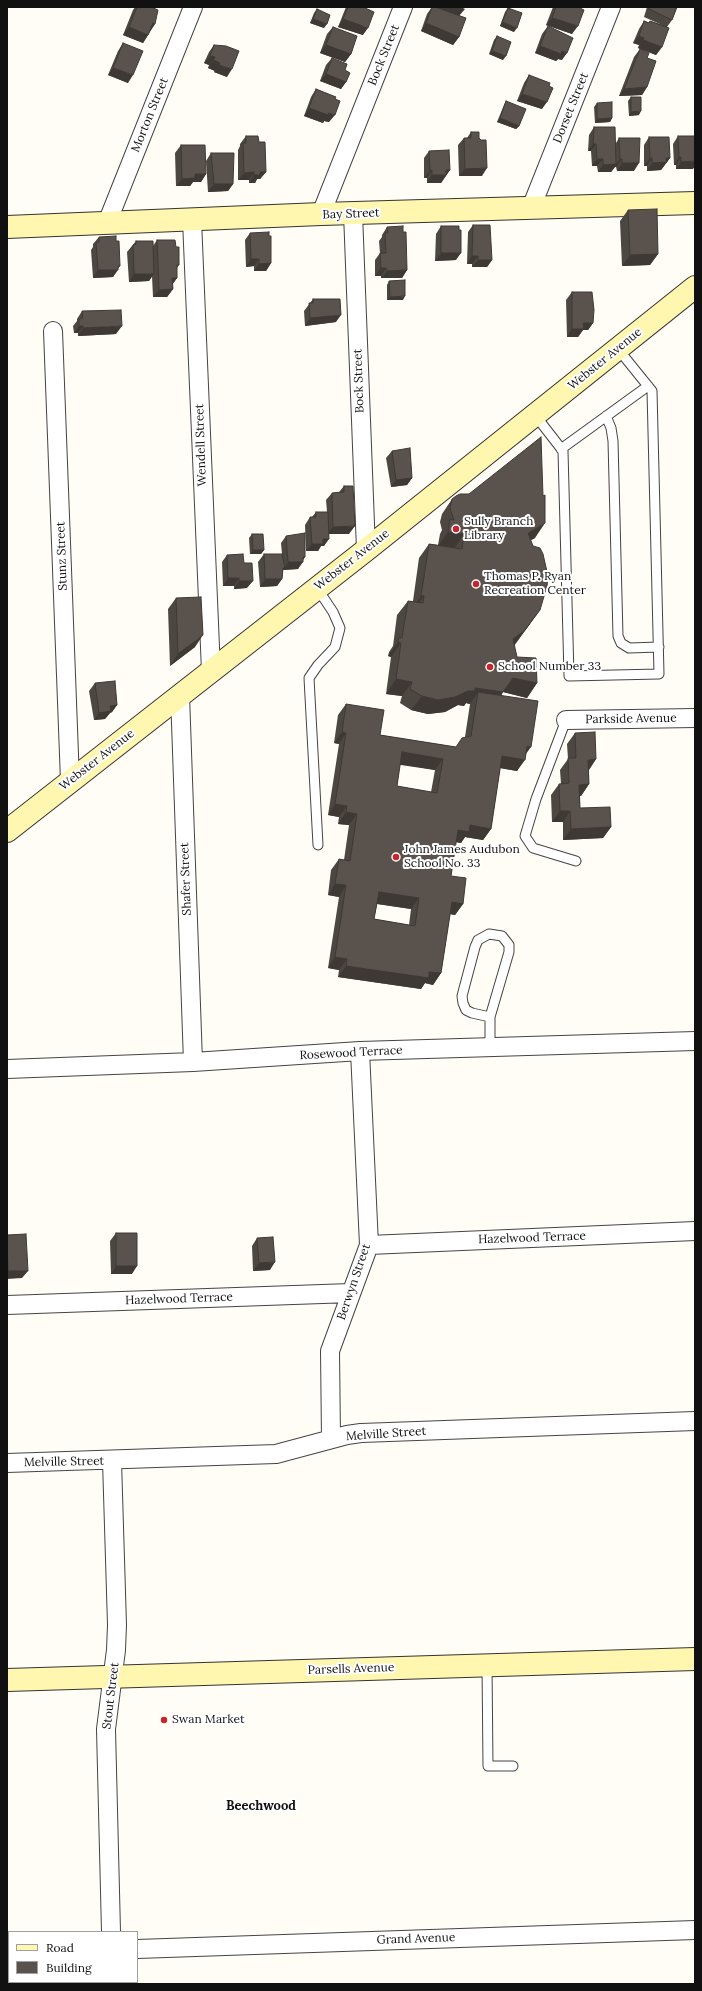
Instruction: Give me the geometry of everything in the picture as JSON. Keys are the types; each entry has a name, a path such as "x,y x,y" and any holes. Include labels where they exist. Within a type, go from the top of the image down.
{"street":[{"name":"Morton Street","path":"107,223 193,7"},
{"name":"Bock Street","path":"321,214 403,7"},
{"name":"Dorset Street","path":"531,208 611,7"},
{"name":"Bay Street","path":"7,227 321,214 695,203"},
{"name":"Bock Street","path":"353,213 366,550"},
{"name":"Wendell Street","path":"192,220 211,671"},
{"name":"Webster Avenue","path":"7,831 366,550 695,287"},
{"name":"Stunz Street","path":"53,331 70,782"},
{"name":"Shafer Street","path":"180,695 193,1062"},
{"name":"Parkside Avenue","path":"566,720 695,718"},
{"name":"Rosewood Terrace","path":"7,1068 193,1062 360,1051 695,1041"},
{"name":"Berwyn Street","path":"331,1439 330,1351 369,1245 360,1051"},
{"name":"Hazelwood Terrace","path":"369,1245 695,1231"},
{"name":"Hazelwood Terrace","path":"7,1305 351,1293"},
{"name":"Melville Street","path":"7,1463 112,1461 276,1454 331,1439 361,1433 695,1421"},
{"name":"Stout Street","path":"111,1931 106,1729 113,1676 117,1625 112,1461"},
{"name":"Parsells Avenue","path":"7,1680 695,1659"},
{"name":"Grand Avenue","path":"138,1949 695,1930"}],"lane":[{"path":"535,415 563,451 569,676 659,674 652,391 618,349"},
{"path":"561,449 648,386"},
{"path":"606,416 611,428 613,441 618,636 621,643 629,648 659,647"},
{"path":"317,588 333,612 340,628 335,647 318,665 309,678 318,845"},
{"path":"566,720 536,799 525,836 533,848 576,861"},
{"path":"490,1017 466,1010 462,996 478,940 489,934 502,936 509,945 509,952 490,1017 490,1046"},
{"path":"486,1665 488,1766 513,1766"}],"building":[{"path":"137,7 151,7 158,10 155,24 153,23 148,35 129,27"},
{"path":"348,7 363,7 374,12 368,28 343,19"},
{"path":"432,7 466,18 459,37 426,23"},
{"path":"556,7 580,7 584,10 578,26 552,18"},
{"path":"650,7 677,7 672,20 649,9"},
{"path":"508,8 522,13 517,28 502,22"},
{"path":"317,9 330,15 327,24 313,19"},
{"path":"644,21 649,23 650,21 669,28 662,47 643,40 644,38 639,36"},
{"path":"548,26 573,38 567,53 562,51 561,54 540,46"},
{"path":"333,27 357,36 351,54 326,45"},
{"path":"497,36 511,42 506,56 492,51"},
{"path":"123,43 143,51 133,75 113,68"},
{"path":"214,45 226,46 239,51 232,69 219,65 220,63 213,60 215,57 210,56"},
{"path":"640,49 649,53 647,58 656,61 647,87 624,89"},
{"path":"332,58 347,64 345,70 350,73 346,82 326,74"},
{"path":"529,75 550,83 549,86 553,88 547,102 522,94"},
{"path":"316,89 336,97 335,99 340,101 335,115 329,113 328,115 309,108"},
{"path":"631,97 641,97 641,111 631,112"},
{"path":"506,101 526,109 519,126 500,118"},
{"path":"612,102 612,118 597,119 597,103"},
{"path":"594,127 615,127 616,164 603,165 603,159 597,159 596,144 593,144"},
{"path":"471,132 479,132 479,138 481,140 486,140 487,168 465,169 464,138 471,138"},
{"path":"246,136 258,136 259,142 265,142 266,172 260,172 260,175 254,175 254,172 244,173 243,143 246,143"},
{"path":"678,136 695,136 695,161 681,162 681,157 679,157"},
{"path":"649,137 669,137 670,158 666,158 667,162 652,163 652,158 650,158"},
{"path":"619,138 640,138 639,163 622,163 622,159 620,159"},
{"path":"181,145 205,145 206,174 195,174 195,178 182,179"},
{"path":"449,150 450,170 446,170 446,175 432,175 432,170 430,171 429,151"},
{"path":"211,153 234,153 233,184 214,184"},
{"path":"657,209 658,254 630,255 628,210"},
{"path":"473,225 490,225 492,260 478,260 478,256 472,256"},
{"path":"403,226 403,232 406,232 407,270 387,271 386,268 381,268 380,253 386,253 385,233 388,233 387,227"},
{"path":"441,226 459,226 459,230 461,230 461,253 441,253"},
{"path":"269,232 269,236 271,236 271,263 259,264 259,259 251,259 250,233"},
{"path":"116,236 116,241 119,241 120,266 118,266 118,270 98,270 96,243 99,242 99,237"},
{"path":"157,240 175,240 176,247 179,247 177,278 172,278 173,289 159,290"},
{"path":"136,241 153,241 154,274 134,274 133,245 136,244"},
{"path":"405,280 405,296 390,297 389,281"},
{"path":"572,292 592,292 594,310 593,323 583,323 584,329 572,329"},
{"path":"313,299 340,299 341,315 310,318 309,303 313,303"},
{"path":"121,310 122,326 83,328 83,326 79,326 79,319 83,318 82,311"},
{"name":"Thomas P. Ryan Recreation Center","path":"541,437 543,496 545,495 545,523 528,533 533,546 540,548 543,554 548,576 547,586 540,610 524,631 513,639 517,657 536,658 537,683 513,678 503,692 475,688 475,691 468,691 455,697 438,700 422,696 410,689 412,682 396,679 401,643 398,642 399,637 402,638 408,601 423,603 424,596 421,596 429,544 462,549 464,534 448,532 450,519 454,520 450,508 452,499 460,494 469,494"},
{"path":"410,448 412,478 396,480 392,451"},
{"path":"344,486 353,486 355,526 333,527 332,493 344,492"},
{"path":"316,512 328,512 329,539 323,539 323,544 312,544 310,517 316,517"},
{"path":"305,533 305,557 303,557 303,562 288,562 286,536"},
{"path":"252,534 263,534 264,550 253,550"},
{"path":"243,554 244,563 252,563 253,581 239,581 239,578 228,578 227,555"},
{"path":"264,554 282,554 285,568 283,568 282,579 265,579"},
{"path":"201,597 203,635 178,654 176,598"},
{"path":"115,681 117,705 110,706 111,711 99,713 95,683"},
{"name":"John James Audubon School No. 33","path":"478,692 538,701 531,747 527,746 525,760 502,756 491,829 470,825 469,832 458,830 451,876 466,878 463,904 452,902 441,973 429,972 429,978 346,966 347,959 335,957 346,885 335,884 339,859 350,861 357,814 346,812 347,806 335,804 346,733 342,732 346,704 384,710 380,735 456,747 462,738 471,736","holes":["402,752 443,759 437,793 397,786","379,892 419,898 415,926 374,919"]},
{"path":"595,732 596,759 588,760 589,784 579,785 580,808 610,807 611,827 571,829 570,811 560,811 559,784 569,783 568,758 576,758 575,733"},
{"path":"116,1233 137,1233 137,1266 116,1266"},
{"path":"26,1234 28,1271 8,1271 7,1235"},
{"path":"273,1237 275,1262 259,1263 257,1238"}],"place":[{"name":"Sully Branch Library","path":"456,529"},
{"name":"Thomas P. Ryan Recreation Center","path":"476,584"},
{"name":"School Number 33","path":"490,667"},
{"name":"John James Audubon School No. 33","path":"396,857"},
{"name":"Swan Market","path":"164,1720"}],"district":[{"name":"Beechwood","path":"261,1806"}]}
